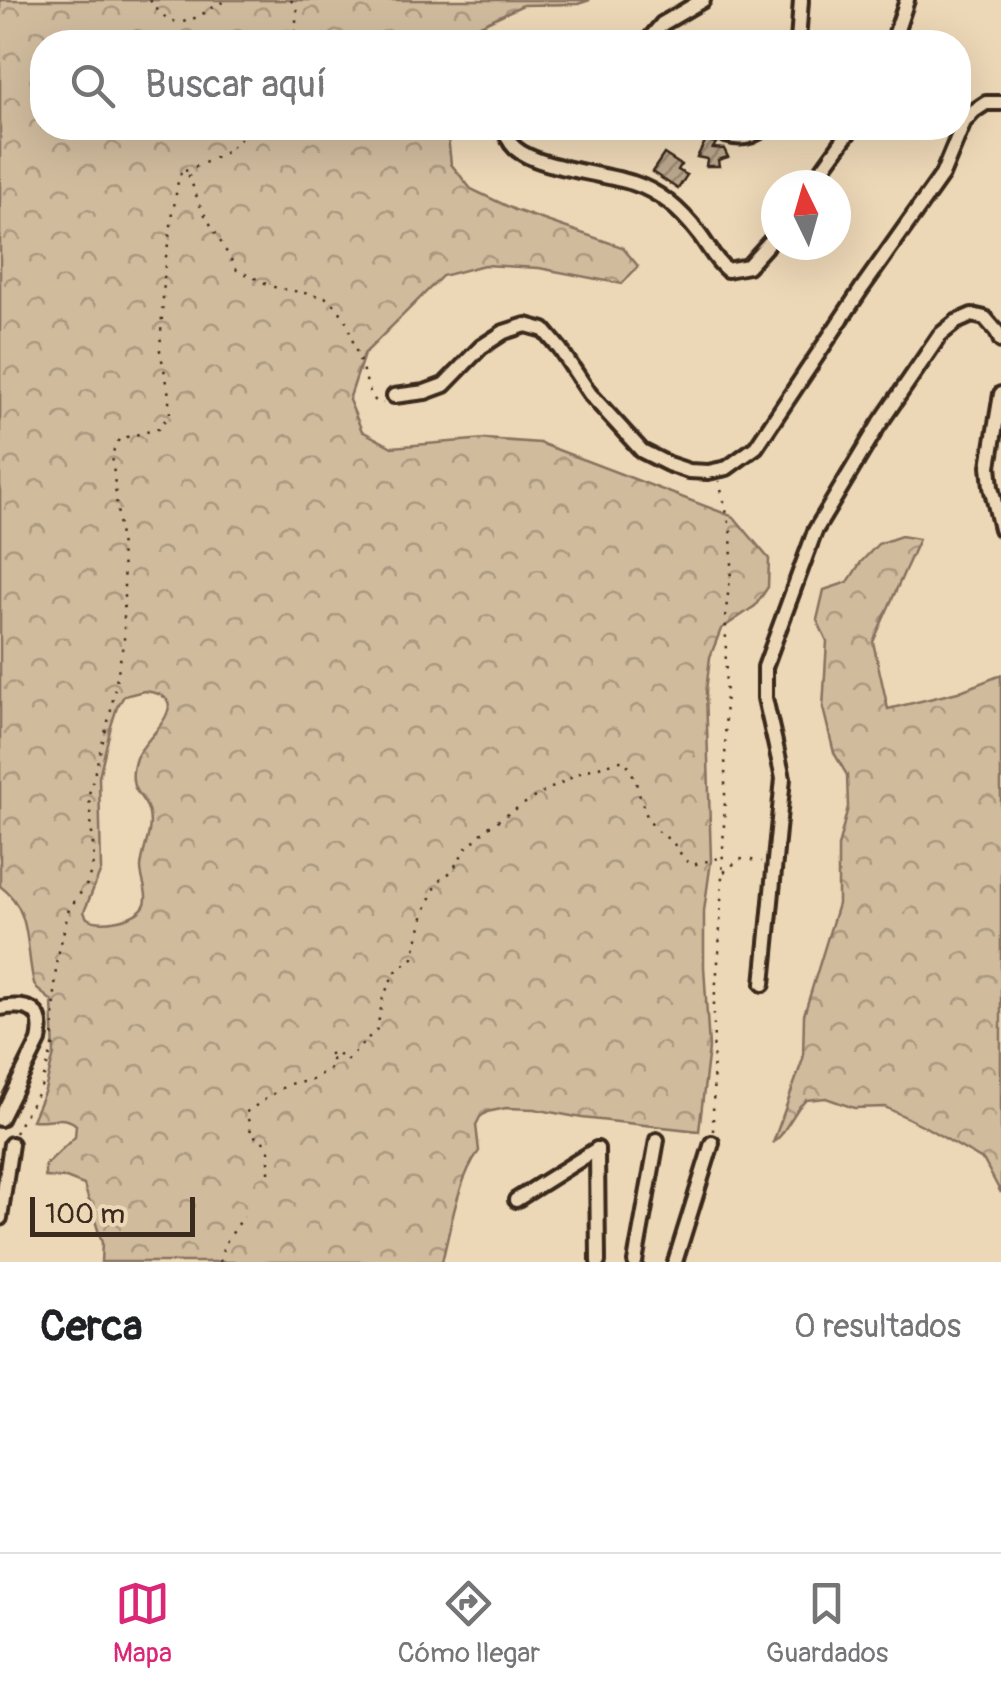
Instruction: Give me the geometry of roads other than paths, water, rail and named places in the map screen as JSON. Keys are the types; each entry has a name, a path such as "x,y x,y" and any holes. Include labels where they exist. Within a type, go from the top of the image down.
{"street":[{"path":"657,30 703,0"},
{"path":"799,30 801,0"},
{"path":"896,30 907,0"},
{"path":"971,114 986,103 1001,103"},
{"path":"509,140 516,149 544,161 632,182 660,194 728,270 748,266 761,252"},
{"path":"822,170 843,140"},
{"path":"394,396 444,385 481,347 504,332 526,326 544,330 590,394 642,451 689,471 727,468 756,447 942,175 957,140"},
{"path":"763,984 783,778 765,698 765,666 815,531 878,426 940,335 972,315 985,318 1001,342"},
{"path":"1001,394 990,466 1001,529"},
{"path":"0,1008 28,1007 38,1015 42,1028 0,1119"},
{"path":"635,1262 657,1140"},
{"path":"675,1262 712,1143"},
{"path":"0,1218 11,1144"},
{"path":"516,1200 597,1149 598,1262"}]}
